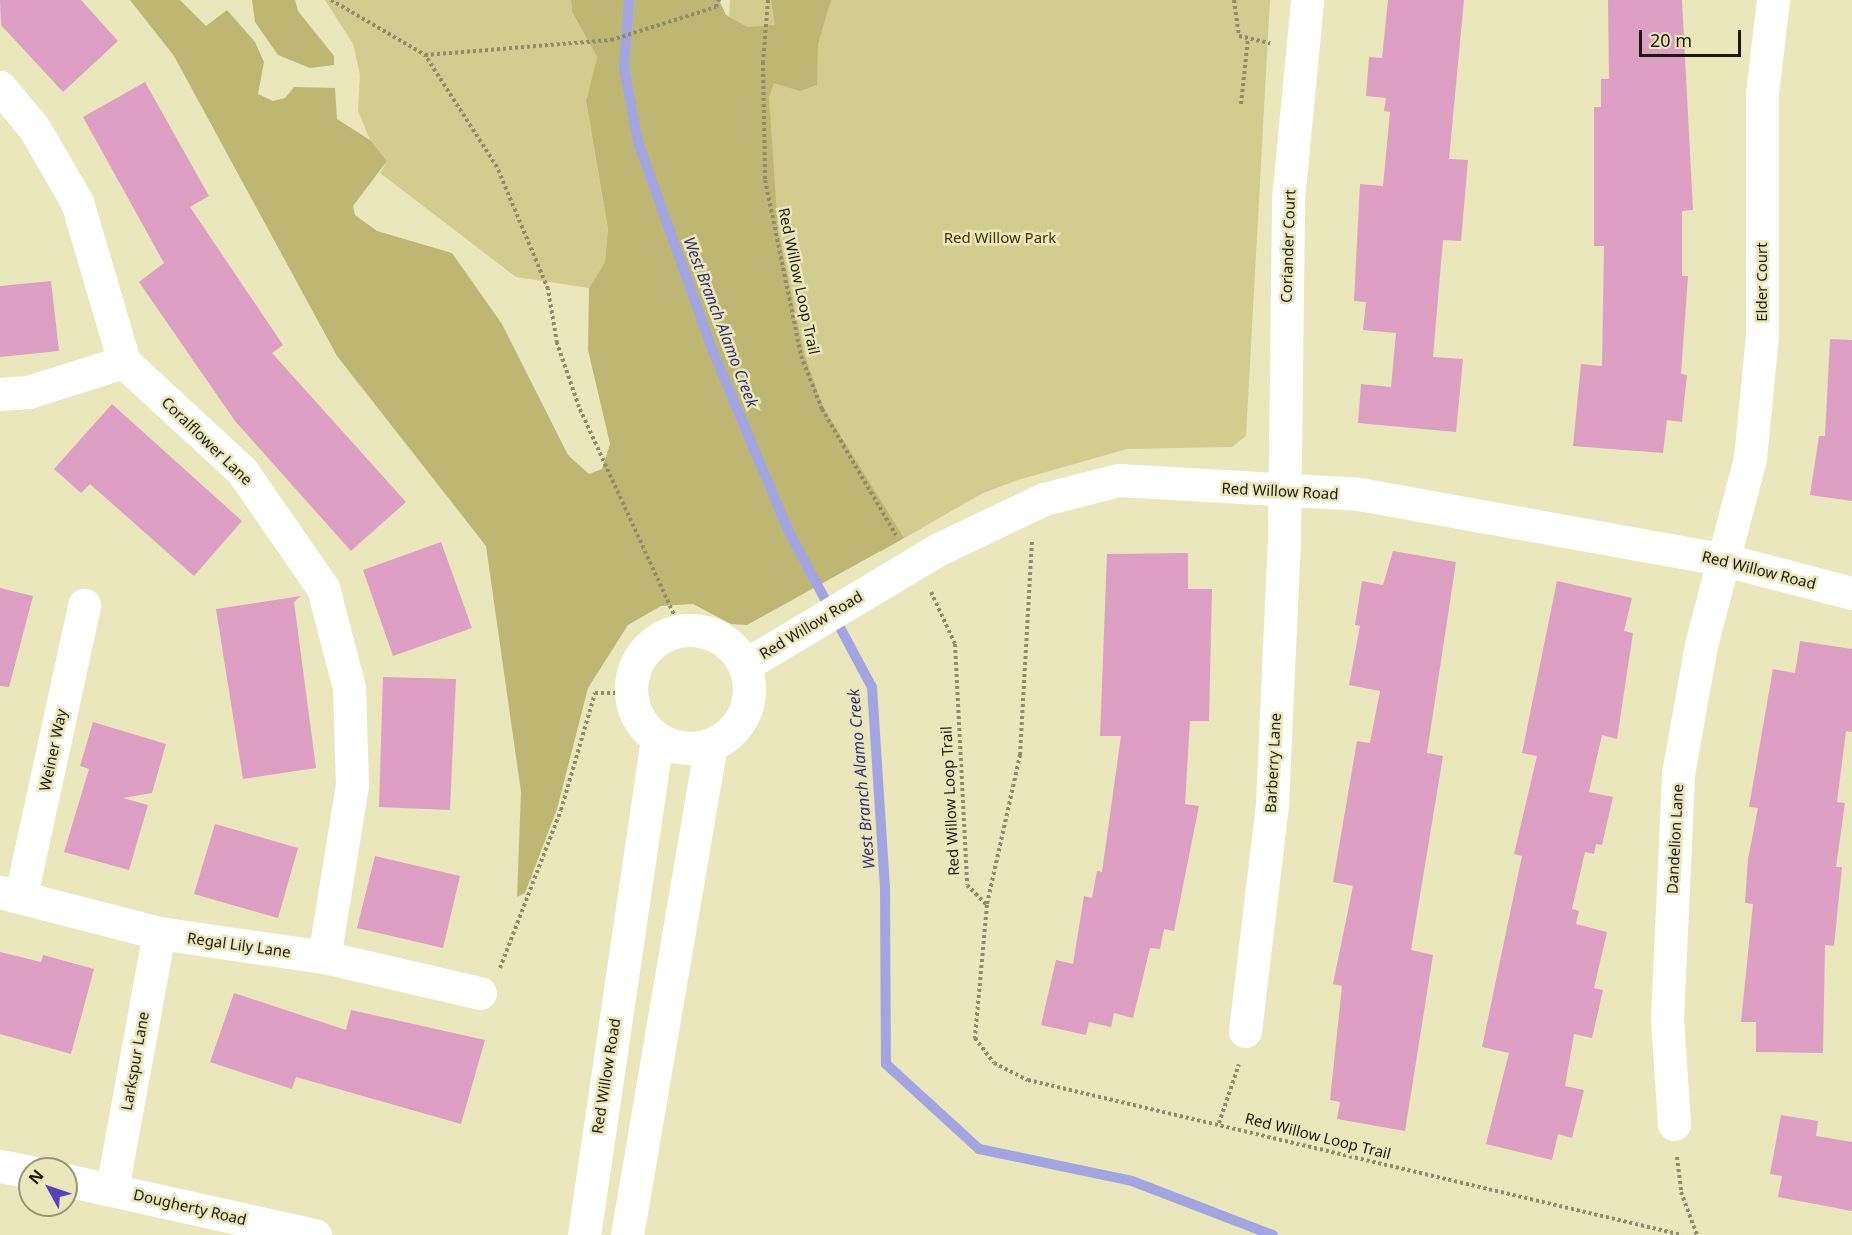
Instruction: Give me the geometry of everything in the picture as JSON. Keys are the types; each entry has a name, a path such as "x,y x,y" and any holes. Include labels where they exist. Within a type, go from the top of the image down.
{"street":[{"name":"Coriander Court","path":"1283,493 1288,199 1307,0"},
{"name":"Elder Court","path":"1725,560 1750,458 1762,336 1762,93 1773,0"},
{"path":"0,87 34,128 76,202 124,362 28,392 0,394"},
{"name":"Coralflower Lane","path":"124,362 242,471 323,588 349,688 352,785 324,957"},
{"name":"Red Willow Road","path":"745,665 939,549 1034,504 1119,480 1283,493 1359,494 1725,560 1852,594"},
{"name":"Barberry Lane","path":"1245,1031 1272,803 1283,493"},
{"name":"Dandelion Lane","path":"1674,1124 1667,1019 1678,774 1701,645 1725,560"},
{"name":"Weiner Way","path":"10,893 84,605"},
{"path":"681,630 718,637 745,665 745,712 737,725 711,745 684,748 657,739 644,727 630,693 638,659 649,645 681,630"},
{"name":"Red Willow Road","path":"584,1235 657,739"},
{"path":"627,1235 711,745"},
{"name":"Regal Lily Lane","path":"10,893 159,933 324,957 480,993"},
{"name":"Larkspur Lane","path":"112,1189 159,933"},
{"path":"0,1166 18,1170"},
{"name":"Dougherty Road","path":"78,1182 315,1235"}],"path":[{"path":"331,0 425,55 497,167 548,289 557,344 579,407 681,630"},
{"path":"425,55 611,40 653,30 716,8 719,0"},
{"name":"Red Willow Loop Trail","path":"768,0 763,62 765,180 801,357 822,409 899,540"},
{"path":"1234,0 1239,36 1302,51"},
{"path":"1241,104 1248,38"},
{"path":"987,905 1020,755 1034,504"},
{"name":"Red Willow Loop Trail","path":"929,588 947,616 955,645 967,885 987,905 975,1038 994,1063 1028,1080 1219,1123 1682,1235"},
{"path":"480,993 492,983 514,938 561,810 595,693 630,693"},
{"path":"1219,1123 1234,1091 1245,1031"},
{"path":"1674,1124 1681,1192 1697,1235"}],"green space":[{"path":"325,0 571,0 572,12 597,57 586,102 608,229 605,262 589,288 516,277 380,173 387,161 370,140 358,111 360,75 353,44"},
{"name":"Red Willow Park","path":"730,0 1270,0 1246,436 1232,447 1127,449 1018,480 983,493 880,552 722,159"}],"shaded area":[{"path":"130,0 180,0 206,26 227,10 255,42 264,62 258,94 273,101 285,98 294,87 335,88 337,119 370,140 387,161 353,206 355,215 377,231 452,253 502,324 568,455 589,474 602,469 610,444 588,350 589,288 605,262 608,229 586,101 597,57 572,12 571,0 719,0 726,15 747,27 775,25 771,0 831,0 818,44 817,85 800,91 774,83 769,97 778,230 804,353 823,407 904,538 747,625 731,624 693,604 661,606 628,625 588,688 557,809 525,893 517,897 521,792 486,546 337,356 174,56"},
{"path":"252,0 295,0 298,11 334,56 334,65 310,68 278,55 255,22"}],"building":[{"path":"0,0 81,0 118,41 63,92 1,25"},
{"path":"1388,0 1464,0 1449,159 1468,160 1461,241 1443,240 1433,357 1463,359 1456,432 1358,423 1361,384 1391,387 1396,333 1363,330 1366,302 1354,301 1360,184 1383,186 1390,112 1384,111 1386,98 1366,96 1369,57 1382,58"},
{"path":"1608,0 1682,0 1693,210 1682,211 1682,276 1688,276 1681,374 1687,375 1682,422 1667,420 1663,453 1573,446 1581,364 1602,366 1604,246 1594,246 1594,107 1601,107 1601,79 1609,79"},
{"path":"145,82 209,196 190,207 283,345 272,353 406,502 351,551 235,421 139,282 164,263 83,117"},
{"path":"51,281 59,351 0,357 0,286"},
{"path":"1830,339 1852,340 1852,501 1810,495 1819,436 1825,436"},
{"path":"112,404 242,521 194,576 90,484 81,493 54,469"},
{"path":"441,542 472,628 393,656 363,570"},
{"path":"1393,551 1456,562 1427,753 1443,756 1411,950 1433,955 1405,1131 1337,1119 1340,1102 1330,1100 1342,986 1333,984 1353,886 1333,882 1357,741 1370,743 1380,691 1349,685 1360,626 1355,625 1362,581 1383,585"},
{"path":"1188,553 1188,589 1212,589 1209,721 1190,721 1185,804 1199,806 1174,931 1164,929 1160,949 1150,948 1133,1018 1114,1013 1111,1027 1089,1022 1086,1035 1041,1025 1056,960 1073,964 1084,896 1092,898 1097,871 1102,872 1121,736 1100,736 1107,554"},
{"path":"1557,581 1632,598 1624,631 1633,633 1617,739 1602,735 1589,792 1613,797 1602,845 1596,844 1594,854 1585,852 1572,909 1579,911 1576,924 1607,932 1594,988 1603,990 1592,1038 1574,1034 1565,1086 1584,1090 1572,1138 1558,1134 1552,1160 1486,1144 1509,1053 1482,1047 1522,856 1514,854 1537,756 1522,753"},
{"path":"0,588 33,596 9,687 0,686"},
{"path":"301,596 294,602 316,768 243,779 216,609"},
{"path":"1800,641 1852,649 1852,732 1846,731 1837,802 1845,803 1836,867 1842,867 1834,946 1825,945 1823,1053 1756,1052 1756,1022 1741,1022 1753,904 1745,903 1748,859 1758,808 1749,807 1773,669 1795,673"},
{"path":"383,677 456,679 450,810 379,807"},
{"path":"93,722 166,744 152,793 123,798 148,805 129,870 64,852 89,769 80,766"},
{"path":"215,824 298,848 278,918 194,894"},
{"path":"375,856 460,876 443,948 357,928"},
{"path":"0,952 41,962 43,955 94,969 71,1054 0,1034"},
{"path":"234,993 346,1030 351,1010 485,1040 461,1124 296,1077 292,1089 210,1062"},
{"path":"1781,1115 1818,1121 1816,1136 1852,1142 1852,1211 1778,1197 1782,1176 1770,1174"}],"waterway":[{"name":"West Branch Alamo Creek","path":"629,0 624,67 638,142 712,349 788,530 872,687 885,888 886,1064 979,1149 1132,1181 1273,1235"}]}
